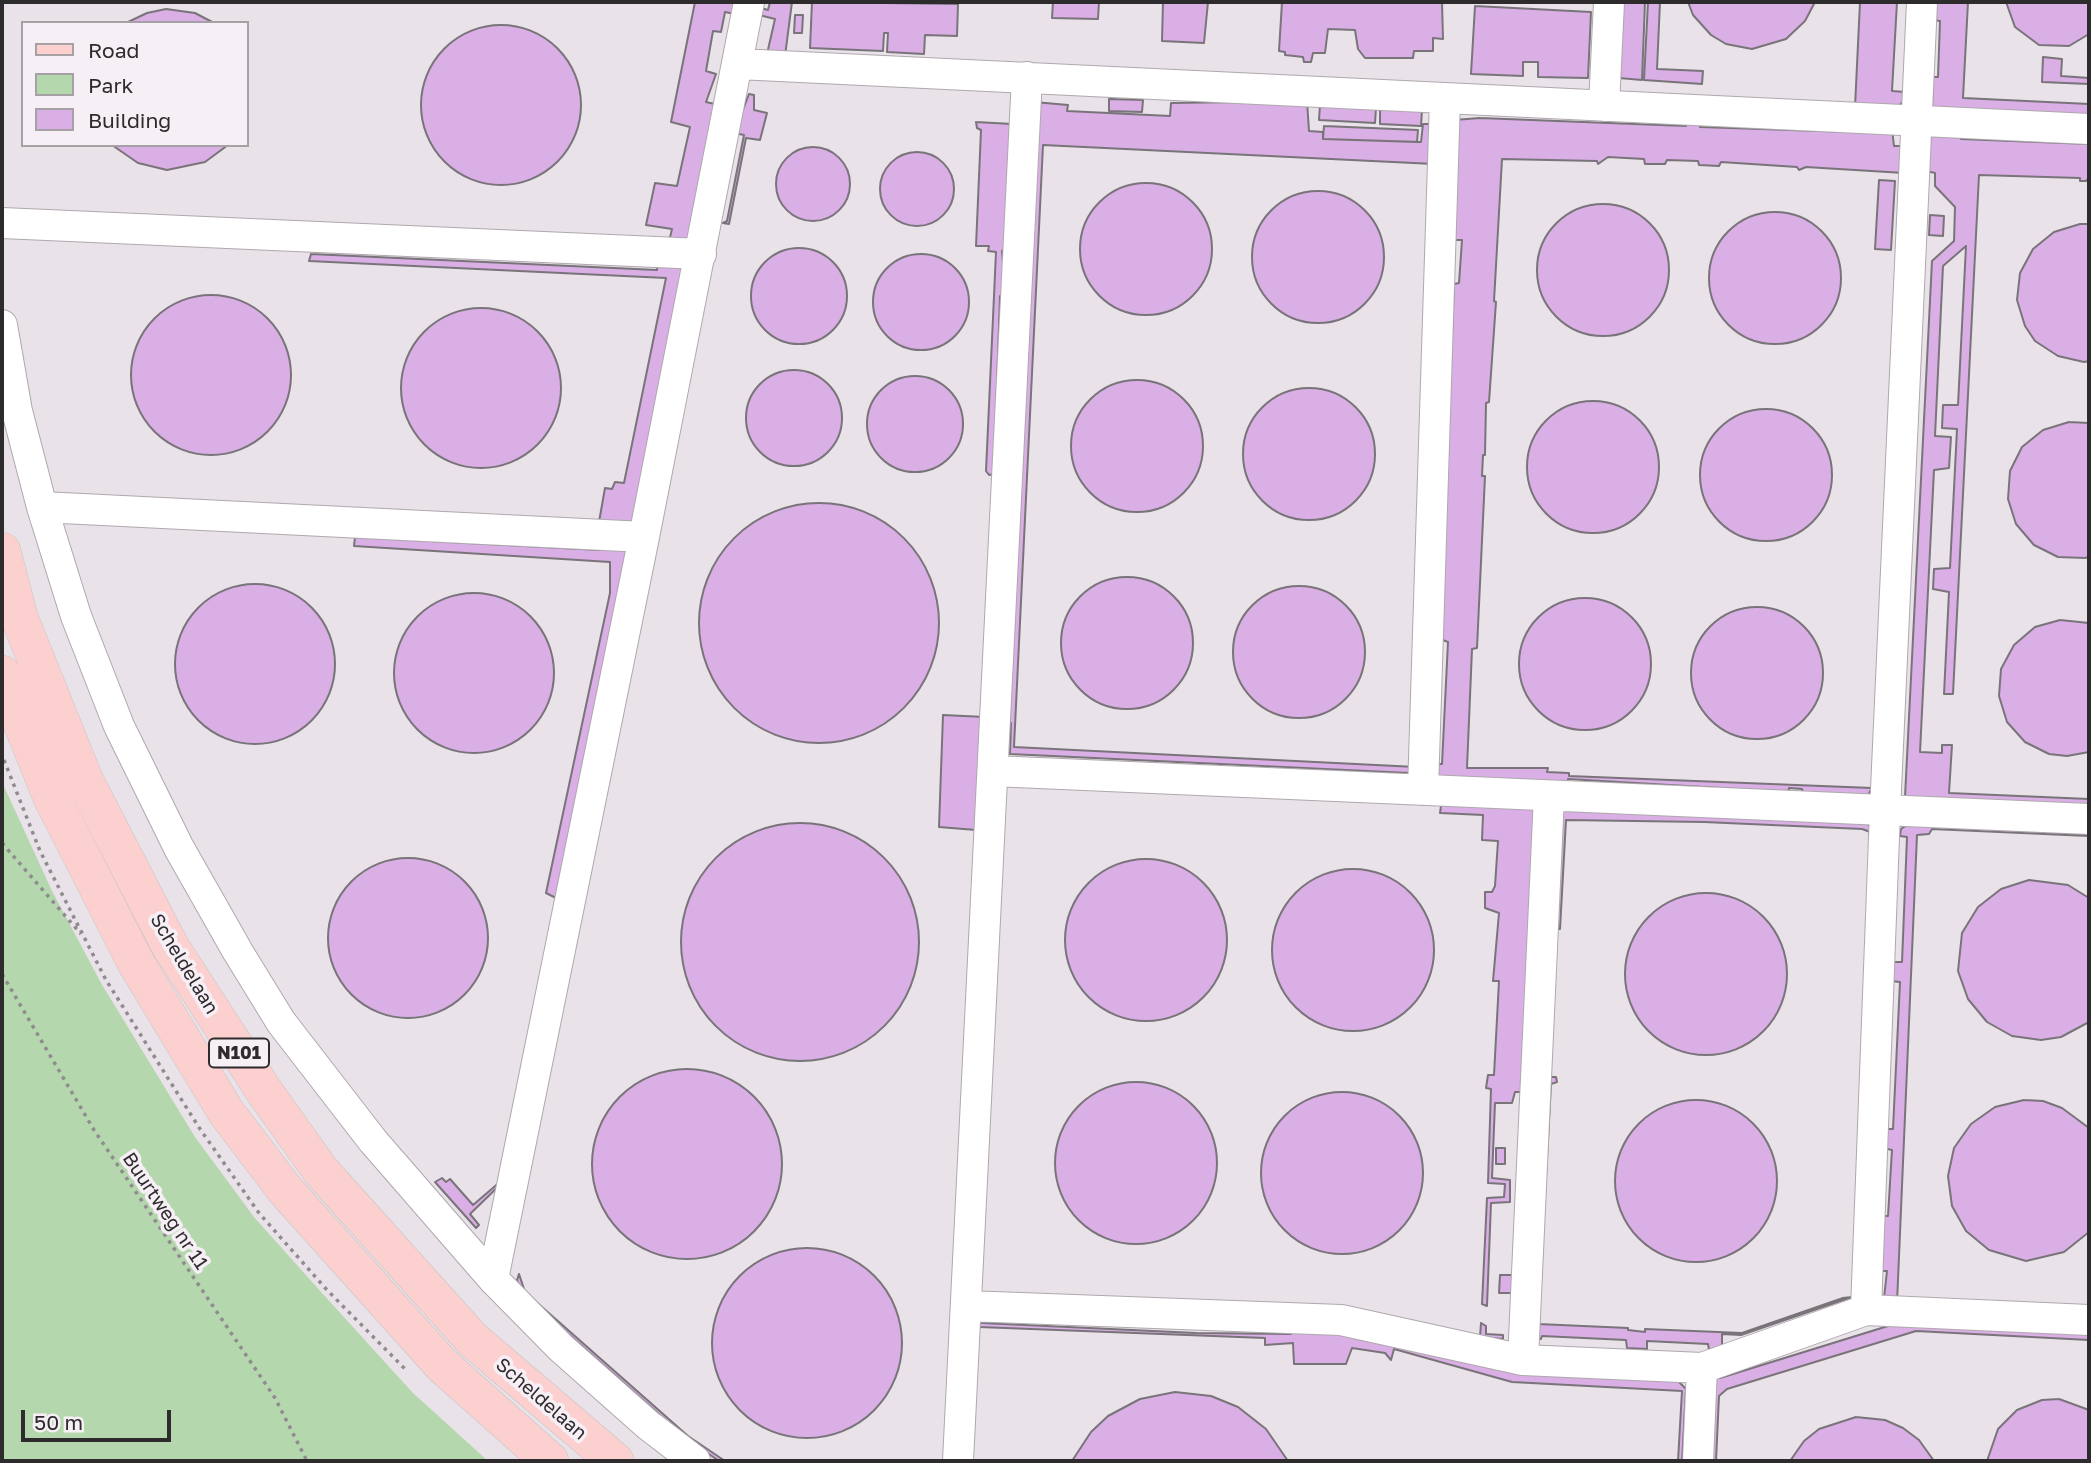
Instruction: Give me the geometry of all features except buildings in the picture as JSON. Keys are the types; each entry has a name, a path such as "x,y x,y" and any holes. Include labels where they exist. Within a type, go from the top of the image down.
{"main road":[{"name":"Scheldelaan","path":"2,551 19,617 85,781 170,946 264,1091 321,1171 472,1339 615,1461"},
{"name":"Scheldelaan","path":"2,674 52,798 136,963 226,1112 286,1191 442,1364 550,1461"}],"lane":[{"path":"493,1279 701,254 749,2"},
{"path":"1604,106 1609,2"},
{"path":"1866,1310 1885,811 1922,2"},
{"path":"738,64 2089,129"},
{"path":"958,1461 1027,78"},
{"path":"1423,790 1445,99"},
{"path":"2,223 701,254"},
{"path":"2,325 18,411 42,507 76,616 119,726 179,848 238,952 281,1021 373,1141 493,1279 561,1348 648,1425 695,1461"},
{"path":"42,507 644,537"},
{"path":"993,771 2089,819"},
{"path":"1523,1360 1549,796"},
{"path":"967,1306 1341,1320 1523,1360 1702,1368 1866,1310 2089,1320"},
{"path":"1698,1461 1702,1368"}],"path":[{"path":"2,843 85,938"},
{"name":"Buurtweg nr 11","path":"2,974 94,1130 275,1398 307,1461"}],"green space":[{"path":"2,782 52,891 101,983 195,1137 254,1217 322,1293 413,1393 488,1461 2,1461"}]}
